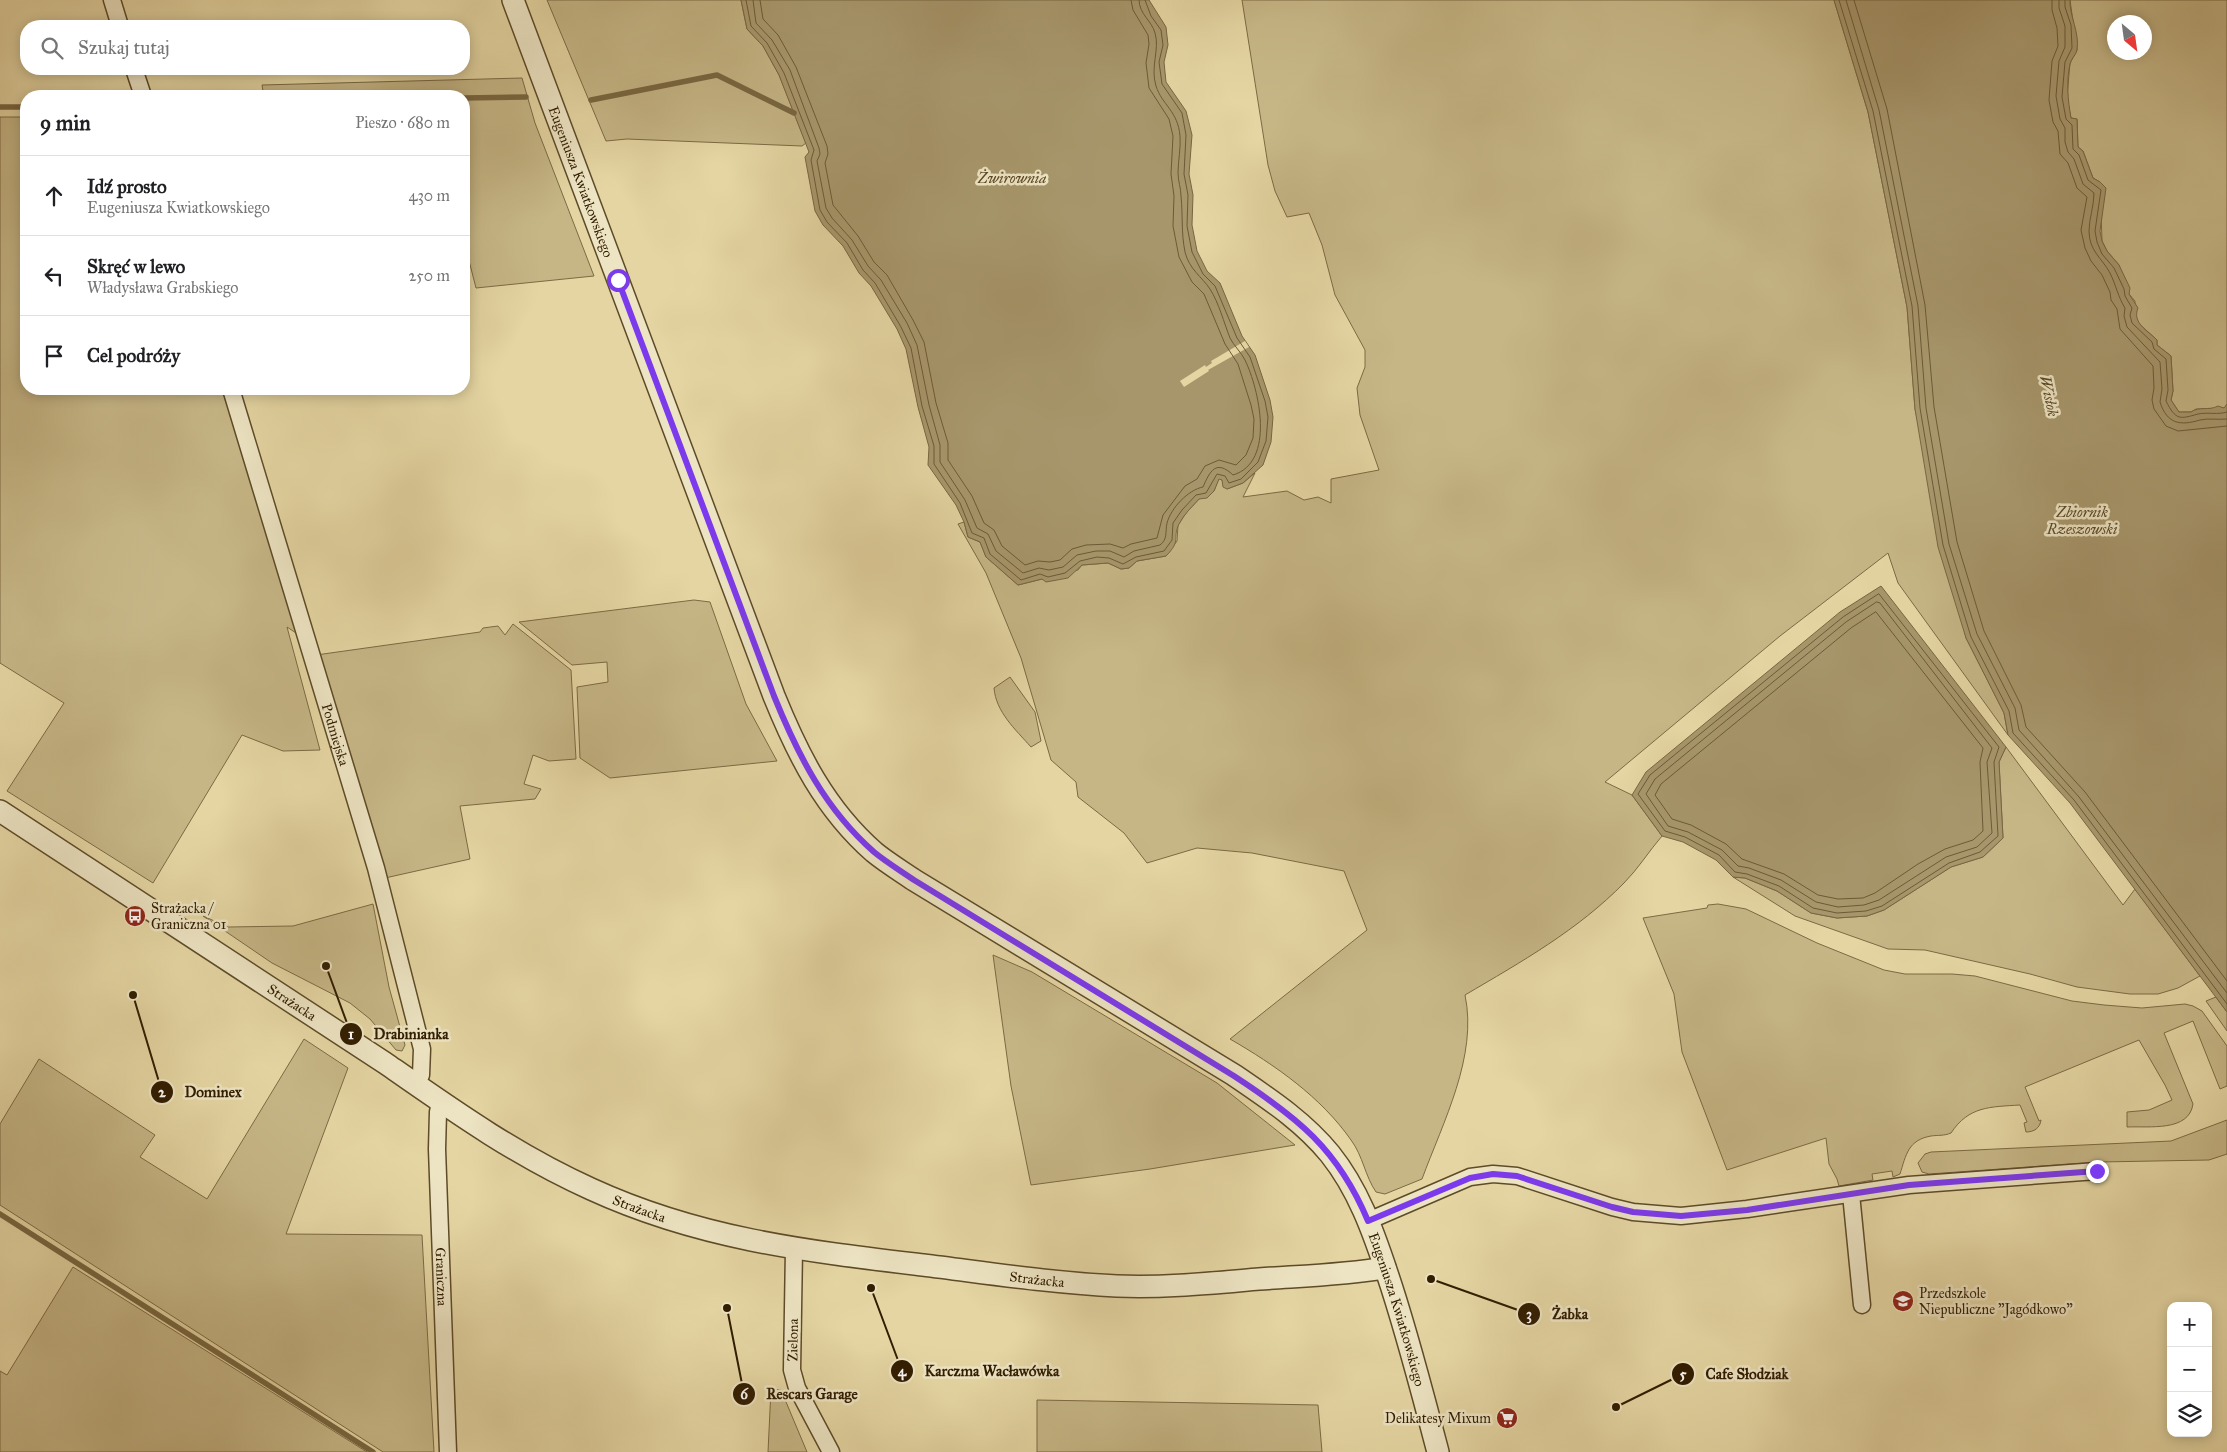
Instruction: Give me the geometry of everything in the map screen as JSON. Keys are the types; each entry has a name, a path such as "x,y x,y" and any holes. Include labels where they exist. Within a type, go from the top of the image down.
{"street":[{"path":"112,0 118,20"},
{"name":"Eugeniusza Kwiatkowskiego","path":"513,0 774,696 794,744 809,773 833,810 875,853 914,880 1234,1076 1281,1107 1317,1140 1344,1172 1368,1221 1405,1330 1438,1452"},
{"path":"136,75 141,90"},
{"name":"Podmiejska","path":"233,395 382,892 422,1049 421,1075 416,1084"},
{"name":"Strażacka","path":"0,811 511,1148 599,1193 652,1214 746,1241 794,1249 1059,1281 1117,1286 1200,1284 1336,1274 1385,1268"},
{"name":"Graniczna","path":"440,1102 437,1149 448,1452"},
{"path":"1368,1221 1470,1178 1493,1174 1517,1176 1612,1207 1640,1213 1681,1216 1747,1210 1909,1185 2097,1171"},
{"path":"1851,1194 1862,1305"},
{"name":"Zielona","path":"794,1249 792,1370 796,1388 831,1452"}],"shaded area":[{"path":"547,0 741,0 747,29 763,46 779,75 806,143 802,146 627,139 606,141"},
{"path":"1242,0 1834,0 1868,112 1907,307 1915,409 1966,638 2004,713 2008,735 1898,583 1888,553 1780,636 1605,782 1632,795 1662,836 1629,878 1588,916 1548,944 1465,995 1468,1018 1463,1065 1448,1112 1422,1179 1385,1194 1376,1192 1355,1146 1326,1110 1280,1071 1230,1039 1367,930 1344,871 1252,853 1197,848 1147,863 1124,833 1078,797 1076,782 1051,760 1021,658 986,573 958,524 964,522 968,537 980,542 986,557 1018,585 1078,570 1082,565 1108,563 1121,569 1129,568 1137,561 1166,556 1177,541 1178,525 1186,513 1199,499 1214,491 1219,478 1227,489 1243,483 1255,473 1243,497 1287,491 1304,500 1318,497 1331,503 1331,479 1379,470 1360,415 1357,388 1365,367 1365,350 1335,295 1322,245 1309,213 1287,217 1275,191 1268,165"},
{"path":"2070,0 2227,0 2227,404 2225,408 2196,409 2191,412 2179,412 2171,400 2173,391 2171,356 2157,345 2157,340 2136,321 2135,301 2129,294 2119,265 2107,251 2102,241 2100,182 2093,178 2083,151 2078,147 2077,119 2071,118 2067,97 2070,63 2077,50"},
{"path":"522,78 535,123 594,276 476,288 470,264 470,90 263,90 262,85"},
{"path":"0,117 20,117 20,395 226,395 299,635 287,627 320,750 283,751 242,735 153,883 7,791 64,703 0,663"},
{"path":"694,600 710,602 746,704 777,761 610,778 580,758 577,687 608,682 607,662 572,665 519,622"},
{"path":"513,624 571,670 576,759 549,761 533,755 524,784 541,789 535,799 460,806 470,859 385,878 316,655 480,632 483,628 498,626 505,635"},
{"path":"1010,677 1035,712 1041,741 1031,747 1007,720 998,705 994,688"},
{"path":"2006,747 2123,905 2135,889 2200,976 2178,988 2158,994 2130,994 2077,987 2030,974 1925,950 1888,949 1795,916 1733,877 1745,878 1777,891 1811,913 1837,918 1867,916 1884,910 1951,867 1983,857 2003,838 1999,762"},
{"path":"373,904 389,987 405,1045 402,1051 396,1050 370,1019 350,1003 272,963 203,916 228,927 293,926"},
{"path":"1718,904 1746,909 1817,943 1884,970 1905,974 1975,976 2072,1001 2104,1005 2142,1008 2185,1004 2193,1006 2202,1011 2227,1046 2227,1086 2220,1089 2193,1021 2164,1033 2193,1104 2190,1113 2184,1119 2167,1126 2127,1127 2127,1112 2149,1110 2172,1100 2139,1040 2025,1087 2039,1121 2041,1120 2038,1127 2034,1130 2026,1132 2024,1123 2027,1122 2020,1105 1999,1106 1981,1110 1965,1118 1951,1133 1931,1136 1917,1141 1909,1149 1900,1174 1893,1177 1892,1171 1872,1174 1873,1180 1839,1186 1829,1164 1826,1138 1727,1170 1682,1052 1674,994 1643,918 1707,908 1708,905"},
{"path":"993,955 1032,972 1217,1083 1295,1145 1150,1169 1031,1185 1011,1086"},
{"path":"2216,997 2227,1012 2227,1031 2206,1001"},
{"path":"304,1039 348,1068 286,1234 422,1235 434,1452 383,1452 0,1205 0,1124 39,1059 155,1135 140,1157 207,1199"},
{"path":"2227,1120 2227,1154 2209,1160 2100,1162 1929,1174 1922,1172 1918,1163 1925,1154 1931,1152 2171,1141"},
{"path":"73,1267 367,1452 0,1452 0,1371 7,1375"},
{"path":"771,1389 781,1390 807,1452 768,1452"},
{"path":"1037,1400 1318,1405 1322,1452 1037,1452"}],"water":[{"name":"Żwirownia","path":"741,0 1149,0 1166,27 1168,45 1164,62 1166,82 1186,111 1192,135 1189,174 1193,195 1192,225 1197,251 1207,271 1220,283 1242,336 1255,355 1270,400 1273,417 1271,442 1263,465 1243,483 1227,489 1223,487 1222,480 1219,479 1214,491 1207,498 1199,499 1183,517 1177,529 1174,546 1166,556 1137,561 1129,568 1121,569 1108,563 1082,565 1068,578 1046,582 1042,579 1018,585 986,557 980,542 968,537 964,522 956,505 928,465 929,447 918,407 906,349 897,329 871,286 859,273 843,246 823,225 815,211 805,157 809,152 779,75 763,46 747,29"},
{"name":"Zbiornik Rzeszowski","path":"1834,0 2070,0 2078,44 2069,71 2069,105 2071,118 2077,119 2078,147 2083,151 2093,178 2106,188 2100,231 2102,241 2107,251 2119,265 2130,288 2129,294 2138,308 2137,318 2139,322 2157,340 2157,345 2171,356 2173,391 2171,400 2179,412 2191,412 2197,409 2218,406 2224,408 2227,404 2227,1012 2070,803 2008,735 2004,713 1966,638 1938,547 1915,409 1907,307 1868,112"},
{"path":"1881,586 2006,747 1999,762 2003,838 1983,857 1951,867 1884,910 1867,916 1837,918 1811,913 1777,891 1745,878 1733,877 1716,860 1683,842 1662,836 1632,795 1646,772 1840,612"}],"pier":[{"path":"1245,341 1249,347 1208,370 1184,387 1180,381 1205,365 1206,367 1212,363 1211,361"}],"waterway":[{"path":"591,100 717,75 794,113"},
{"path":"470,98 526,97"},
{"path":"0,107 20,107"},
{"path":"0,1214 373,1452"}],"place":[{"name":"Strażacka / Graniczna 01","path":"135,916"},
{"name":"Drabinianka","path":"326,966"},
{"name":"Dominex","path":"133,995"},
{"name":"Żabka","path":"1431,1279"},
{"name":"Karczma Wacławówka","path":"871,1288"},
{"name":"Przedszkole Niepubliczne \"Jagódkowo\"","path":"1903,1301"},
{"name":"Rescars Garage","path":"727,1308"},
{"name":"Cafe Słodziak","path":"1616,1407"},
{"name":"Delikatesy Mixum","path":"1507,1418"}],"route":[{"path":"618,280 774,696 794,744 809,773 833,810 850,830 875,853 914,880 1234,1076 1281,1107 1300,1122 1344,1172 1368,1221 1470,1178 1493,1174 1517,1176 1591,1201 1633,1212 1681,1216 1747,1210 1909,1185 2097,1171"}],"water label":[{"name":"Wisłok","path":"2049,396"}]}
